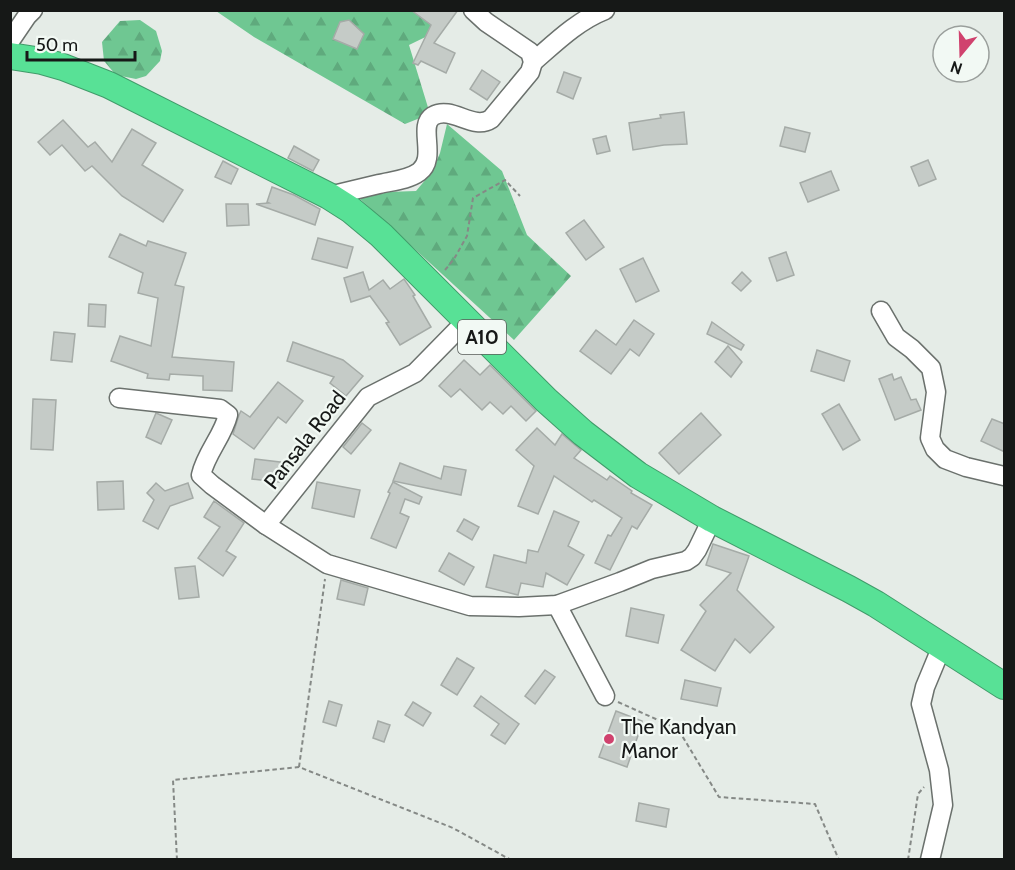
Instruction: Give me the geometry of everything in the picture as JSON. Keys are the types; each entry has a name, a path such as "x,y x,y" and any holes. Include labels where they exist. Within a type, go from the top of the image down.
{"highway":[{"name":"A10","path":"10,56 63,67 109,85 329,196 365,221 546,400 583,433 638,475 712,519 849,589 1005,687"}],"street":[{"path":"10,41 33,10"},
{"path":"473,10 486,22 530,52 533,62"},
{"path":"329,196 401,179 420,171 426,163 428,154 426,130 432,117 450,114 486,123 530,72 533,62 576,26 592,15 605,10"},
{"path":"881,311 896,337 931,368 936,392 930,438 935,449 945,459 966,467 1005,476"},
{"name":"Pansala Road","path":"266,525 368,397 415,372 466,321"},
{"path":"119,399 220,409 228,415 226,423 204,462 201,475 212,485 266,525 327,564 470,606 557,605 652,569 686,561 697,550 712,519"},
{"path":"557,605 605,696"},
{"path":"930,860 943,805 939,770 921,704 925,687 942,646"}],"path":[{"path":"432,286 454,259 467,236 474,198 505,180 520,196"},
{"path":"299,766 327,564"},
{"path":"605,696 678,729 719,797 815,804 839,860"},
{"path":"177,860 173,780 299,766 453,828 511,860"},
{"path":"908,860 918,794 939,770"}],"green space":[{"path":"216,11 425,11 446,27 409,45 430,114 405,124 254,37"},
{"path":"140,20 156,31 162,51 160,61 146,76 136,79 116,75 104,61 102,42 120,21"},
{"path":"447,124 502,171 527,235 571,276 514,340 359,198 387,192 416,191 432,172 440,153"}],"building":[{"path":"411,10 458,10 434,43 455,53 446,73 421,61 418,65 413,63 431,25"},
{"path":"349,20 364,34 357,49 333,39 340,22"},
{"path":"482,70 500,82 487,100 470,89"},
{"path":"564,72 581,78 573,99 557,92"},
{"path":"684,112 687,144 633,150 629,123"},
{"path":"63,120 88,147 95,142 112,162 132,129 156,143 142,165 183,190 163,222 122,196 92,166 85,171 62,145 50,155 38,142"},
{"path":"785,127 810,133 805,152 780,146"},
{"path":"606,136 610,151 597,154 593,139"},
{"path":"294,146 319,160 313,171 288,158"},
{"path":"928,160 936,179 919,186 911,167"},
{"path":"223,161 238,169 231,184 215,177"},
{"path":"831,171 839,190 808,202 800,183"},
{"path":"272,187 294,195 320,209 315,225 256,204 269,203 267,202"},
{"path":"226,204 248,204 249,225 227,226"},
{"path":"584,220 604,247 586,260 566,233"},
{"path":"120,234 146,246 148,241 186,253 175,285 184,287 172,357 234,362 232,391 203,390 203,376 170,374 169,380 147,378 148,374 111,361 120,336 151,346 158,298 138,293 143,273 109,257"},
{"path":"318,238 353,247 347,268 312,259"},
{"path":"786,252 794,275 777,281 769,258"},
{"path":"643,258 659,291 636,302 620,269"},
{"path":"363,272 369,290 383,280 390,289 404,279 431,327 400,345 386,323 389,322 370,296 351,302 344,278"},
{"path":"742,272 751,281 741,291 732,283"},
{"path":"89,304 106,305 105,327 88,326"},
{"path":"634,320 654,334 639,356 630,349 611,374 580,351 596,330 616,345"},
{"path":"712,322 744,345 741,350 707,334"},
{"path":"54,332 75,334 72,362 51,360"},
{"path":"293,342 343,360 363,376 346,396 330,383 334,377 287,361"},
{"path":"728,346 742,362 731,377 715,362"},
{"path":"817,350 850,361 844,381 811,371"},
{"path":"464,360 480,375 490,365 536,411 526,421 511,406 503,414 490,402 482,410 460,389 451,397 439,386"},
{"path":"892,374 894,380 901,377 911,400 916,399 921,410 895,420 879,379"},
{"path":"278,382 303,401 286,423 278,417 254,449 233,434 239,415 241,411 250,417"},
{"path":"33,399 56,400 53,450 31,449"},
{"path":"839,404 860,440 843,450 822,414"},
{"path":"156,413 172,420 161,444 146,437"},
{"path":"701,413 721,435 679,474 659,453"},
{"path":"992,419 1005,424 1005,452 981,441"},
{"path":"362,423 371,430 351,454 343,447"},
{"path":"537,428 555,445 562,434 581,450 574,458 607,480 610,476 632,491 631,493 652,505 637,529 632,526 610,570 595,563 608,535 611,536 622,518 594,500 592,502 554,476 538,514 518,506 534,466 516,450"},
{"path":"255,459 288,463 286,476 280,475 279,482 252,479"},
{"path":"400,463 441,479 444,466 466,470 461,495 393,481"},
{"path":"123,481 124,509 98,510 97,482"},
{"path":"317,482 360,490 354,517 312,508"},
{"path":"393,482 422,497 419,504 405,499 400,513 409,517 396,548 371,538"},
{"path":"156,483 165,491 188,483 193,498 170,506 158,529 143,521 154,500 147,493"},
{"path":"214,501 244,523 226,551 236,557 223,576 198,558 220,527 204,517"},
{"path":"554,511 579,522 568,546 584,555 567,585 546,573 543,587 521,583 518,595 486,587 494,555 526,563 528,550 538,552"},
{"path":"464,519 479,527 472,540 457,531"},
{"path":"713,544 749,556 737,590 774,627 750,653 735,639 715,671 681,650 706,611 700,605 731,573 706,565"},
{"path":"449,553 474,567 464,585 439,571"},
{"path":"195,566 199,597 179,599 175,568"},
{"path":"341,580 368,588 364,605 337,599"},
{"path":"631,608 664,615 658,643 626,636"},
{"path":"457,658 474,668 457,695 441,685"},
{"path":"545,670 555,677 535,704 525,696"},
{"path":"685,680 721,688 717,706 681,699"},
{"path":"481,696 519,724 505,744 491,735 499,724 474,706"},
{"path":"329,701 342,705 336,726 323,722"},
{"path":"413,702 431,713 423,726 405,715"},
{"path":"616,711 642,721 627,767 599,757"},
{"path":"378,721 390,725 384,742 373,738"},
{"path":"639,803 669,809 666,827 636,821"}],"place":[{"name":"The Kandyan Manor","path":"609,739"}]}
